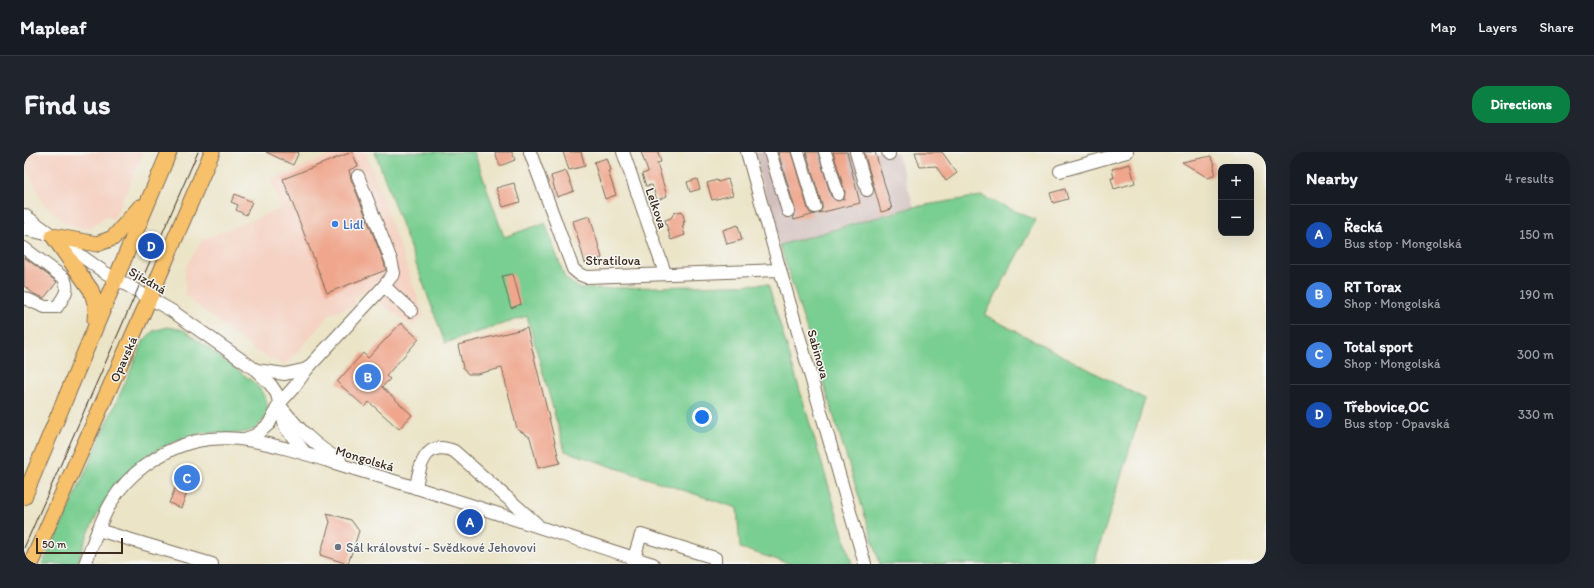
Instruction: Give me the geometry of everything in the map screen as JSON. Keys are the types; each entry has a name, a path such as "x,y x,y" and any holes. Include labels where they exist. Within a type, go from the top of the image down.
{"main road":[{"path":"24,497 94,332 149,196 169,152"},
{"name":"Opavská","path":"30,564 150,297 212,152"},
{"path":"53,236 97,244 113,238 149,196"},
{"path":"53,236 91,290 96,306 94,332"}],"street":[{"name":"Stratilova","path":"530,152 573,269 579,274 586,277 780,270"},
{"name":"Lelkova","path":"623,152 665,274"},
{"name":"Sabinova","path":"747,152 865,564"},
{"path":"770,152 788,211"},
{"path":"798,152 815,207"},
{"path":"826,152 838,194"},
{"path":"856,152 867,190"},
{"path":"1060,171 1094,156 1127,152"},
{"path":"245,440 263,430 269,424 279,404 295,386 306,370 384,286 394,273 391,260 358,176"},
{"name":"Sjízdná","path":"24,215 104,272 172,310 256,370 271,385 277,394 279,404"},
{"path":"24,229 53,236"},
{"path":"24,248 64,278 67,285 66,292 57,307 45,307 24,298"},
{"path":"24,253 59,280 61,284 59,289 45,307"},
{"path":"384,286 411,311"},
{"path":"256,370 285,374 306,370"},
{"path":"279,404 286,427 307,455"},
{"path":"279,404 299,428 318,446 360,471"},
{"name":"Mongolská","path":"85,564 98,530 112,501 122,487 141,470 160,456 179,447 198,441 245,440 281,446 541,527 633,561 654,564"},
{"path":"416,488 419,467 426,455 434,450 449,449 454,451 485,477 541,527"},
{"path":"98,530 212,564"},
{"path":"633,561 641,535 715,558 715,564"}],"shaded area":[{"path":"24,152 144,152 114,219 105,216 92,227 81,228 63,221 43,203 26,167 24,167"},
{"path":"338,152 366,152 424,315 412,326 383,305 369,291 354,298 356,305 330,314 284,365 256,351 190,300 185,293 185,268 202,240 280,209 272,179"},
{"path":"753,152 897,152 914,207 780,245"}],"green space":[{"path":"375,152 474,152 504,237 545,223 565,278 580,289 768,284 852,564 791,564 740,548 737,508 565,451 527,316 445,343"},
{"path":"981,196 1036,220 985,315 1145,399 1094,564 880,564 780,245 914,207"},
{"path":"168,327 184,330 252,381 262,392 267,403 266,415 263,421 257,427 245,432 197,434 168,444 157,450 128,472 106,499 97,514 77,564 42,564 56,538 144,340 153,331"}],"building":[{"path":"266,152 299,152 293,165"},
{"name":"Lidl","path":"352,152 358,166 349,170 351,179 386,270 327,293 283,179"},
{"path":"495,152 512,152 515,160 500,166"},
{"path":"563,152 581,152 585,166 569,170"},
{"path":"641,152 658,152 661,162 657,163 667,196 657,200 652,185 646,186 642,174 648,172"},
{"path":"778,152 791,152 808,209 810,213 815,214 794,220 793,216 795,209"},
{"path":"806,152 818,152 831,196 837,201 844,199 845,192 833,152 847,152 860,203 819,213 822,209 822,205"},
{"path":"864,152 875,152 892,209 881,212"},
{"path":"915,152 942,152 957,173 946,181 936,166 920,167"},
{"path":"1211,156 1212,161 1215,163 1215,172 1213,176 1208,178 1182,162"},
{"path":"607,158 611,170 608,171 616,195 605,199 594,162"},
{"path":"1130,164 1135,183 1114,189 1111,178 1114,178 1112,169"},
{"path":"566,171 574,191 557,197 551,176"},
{"path":"697,179 700,189 690,192 687,182"},
{"path":"728,179 733,195 712,200 707,183"},
{"path":"514,183 520,202 503,207 496,188"},
{"path":"1065,189 1068,199 1053,203 1050,193"},
{"path":"235,194 252,202 246,215 236,210 238,205 231,202"},
{"path":"682,211 685,222 683,222 684,225 682,226 685,235 671,240 665,220 671,218 674,213"},
{"path":"590,216 602,258 585,263 573,221"},
{"path":"738,225 742,240 727,244 723,230"},
{"path":"24,257 57,282 44,298 34,294 24,286"},
{"path":"513,274 521,304 511,308 502,276"},
{"path":"401,323 419,339 386,376 390,379 382,387 412,415 399,429 369,402 365,407 337,382 363,353 368,358"},
{"path":"527,328 560,463 538,468 530,437 517,429 502,368 477,374 468,374 463,368 458,345"},
{"path":"184,467 196,471 181,508 169,503"},
{"name":"Sál království - Svědkové Jehovovi","path":"327,513 351,520 359,531 348,564 320,555 330,522"}],"tram line":[{"path":"24,548 198,152"}],"place":[{"name":"Lidl","path":"335,224"},
{"name":"Třebovice,OC","path":"151,246"},
{"name":"RT Torax","path":"368,377"},
{"name":"Total sport","path":"187,478"},
{"name":"Řecká","path":"470,522"},
{"name":"Sál království - Svědkové Jehovovi","path":"338,547"}]}
